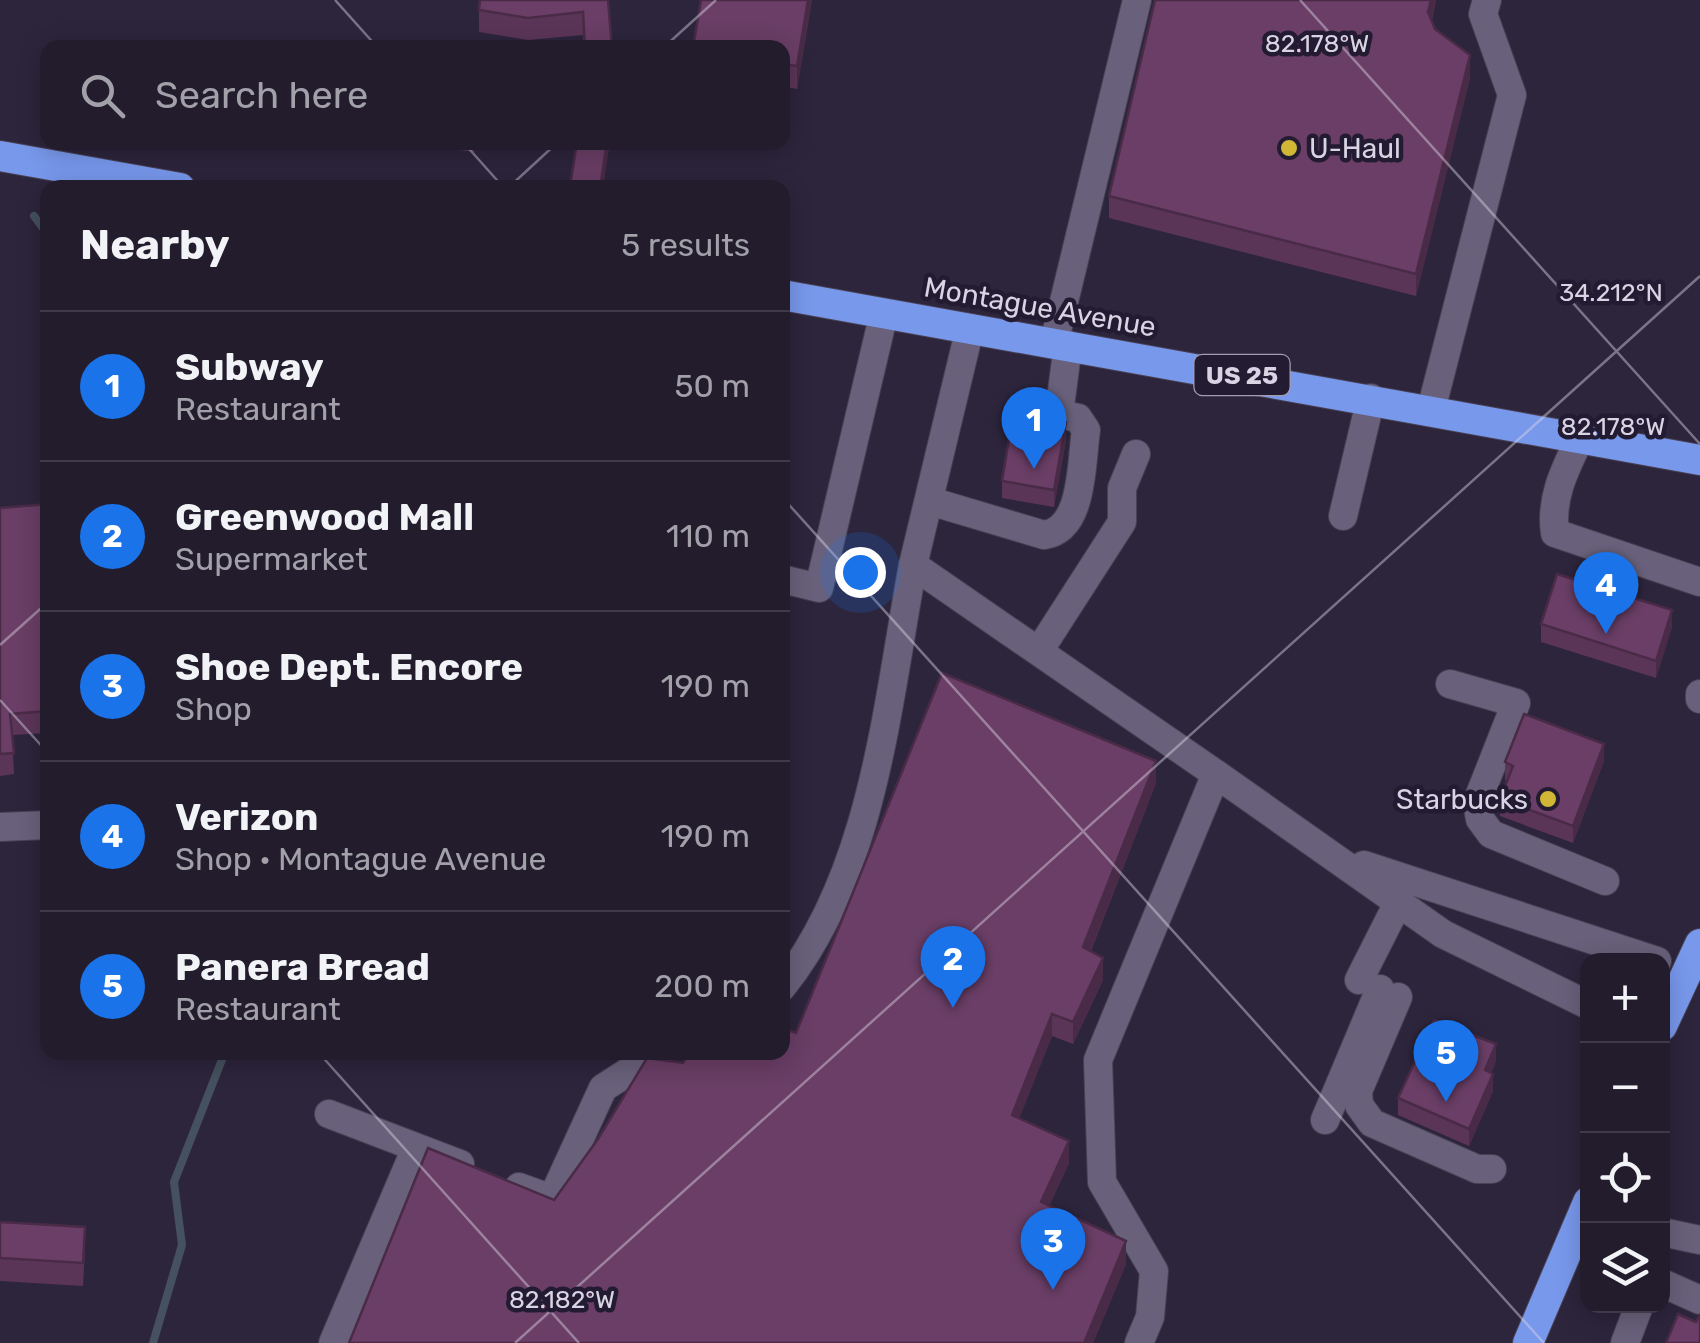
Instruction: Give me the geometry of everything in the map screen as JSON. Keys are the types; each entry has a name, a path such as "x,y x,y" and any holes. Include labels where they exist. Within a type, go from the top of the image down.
{"highway":[{"path":"0,156 135,180"},
{"name":"Montague Avenue","path":"790,296 1700,460"},
{"path":"1670,992 1677,959"},
{"path":"1528,1343 1581,1223"}],"lane":[{"path":"930,500 1044,535 1056,534 1072,516 1086,430 1078,418 1059,414 1061,344 1138,0"},
{"path":"1431,410 1512,95 1484,14 1486,0"},
{"path":"790,581 819,588 884,313"},
{"path":"790,975 814,938 864,828 913,565 970,328"},
{"path":"1343,516 1371,398"},
{"path":"1580,438 1560,480 1552,513 1554,533 1700,582"},
{"path":"1039,651 1122,522 1122,488 1136,454"},
{"path":"913,565 1400,900 1443,934 1580,1001"},
{"path":"1450,684 1516,702 1477,802 1480,818 1491,834 1606,881"},
{"path":"1139,1343 1150,1317 1154,1272 1102,1182 1098,1060 1216,774"},
{"path":"0,826 40,826"},
{"path":"1334,855 1677,959"},
{"path":"1400,900 1358,1091 1363,1113 1372,1122 1469,1166 1492,1168"},
{"path":"1325,1120 1379,989"},
{"path":"329,1114 552,1199 603,1088 647,1060"},
{"path":"333,1343 416,1148"},
{"path":"1670,1236 1700,1240"},
{"path":"1670,1287 1700,1300"},
{"path":"1625,1343 1636,1313"}],"building":[{"path":"480,0 608,0 611,40 585,40 583,12 528,18 479,10"},
{"path":"701,0 808,0 797,66 790,65 790,40 694,40"},
{"name":"U-Haul","path":"1155,0 1431,0 1428,12 1435,29 1470,55 1416,274 1109,196"},
{"path":"576,150 606,150 601,180 571,180"},
{"path":"1013,414 1066,422 1054,490 1002,481"},
{"path":"40,505 40,712 10,714 14,753 0,754 0,508"},
{"path":"1557,574 1672,610 1656,661 1541,624"},
{"path":"942,673 1156,761 1083,947 1103,958 1073,1022 1052,1014 1012,1115 1069,1141 1041,1202 1126,1241 1084,1343 349,1343 428,1148 554,1200 598,1139 646,1060 790,1060 790,1031 796,1033"},
{"name":"Starbucks","path":"1524,714 1604,744 1573,826 1500,799 1513,766 1505,762"},
{"path":"1434,1020 1496,1044 1485,1070 1493,1074 1469,1129 1398,1098"},
{"path":"0,1222 85,1227 83,1263 0,1258"},
{"path":"1678,1314 1696,1322 1700,1314 1700,1343 1666,1343"}],"waterway":[{"path":"34,216 40,224"},
{"path":"153,1343 182,1245 174,1182 222,1060"}],"place":[{"name":"U-Haul","path":"1289,148"},
{"name":"Subway","path":"1034,469"},
{"name":"Verizon","path":"1606,634"},
{"name":"Starbucks","path":"1548,799"},
{"name":"Greenwood Mall","path":"953,1008"},
{"name":"Panera Bread","path":"1446,1102"},
{"name":"Shoe Dept. Encore","path":"1053,1290"}]}
